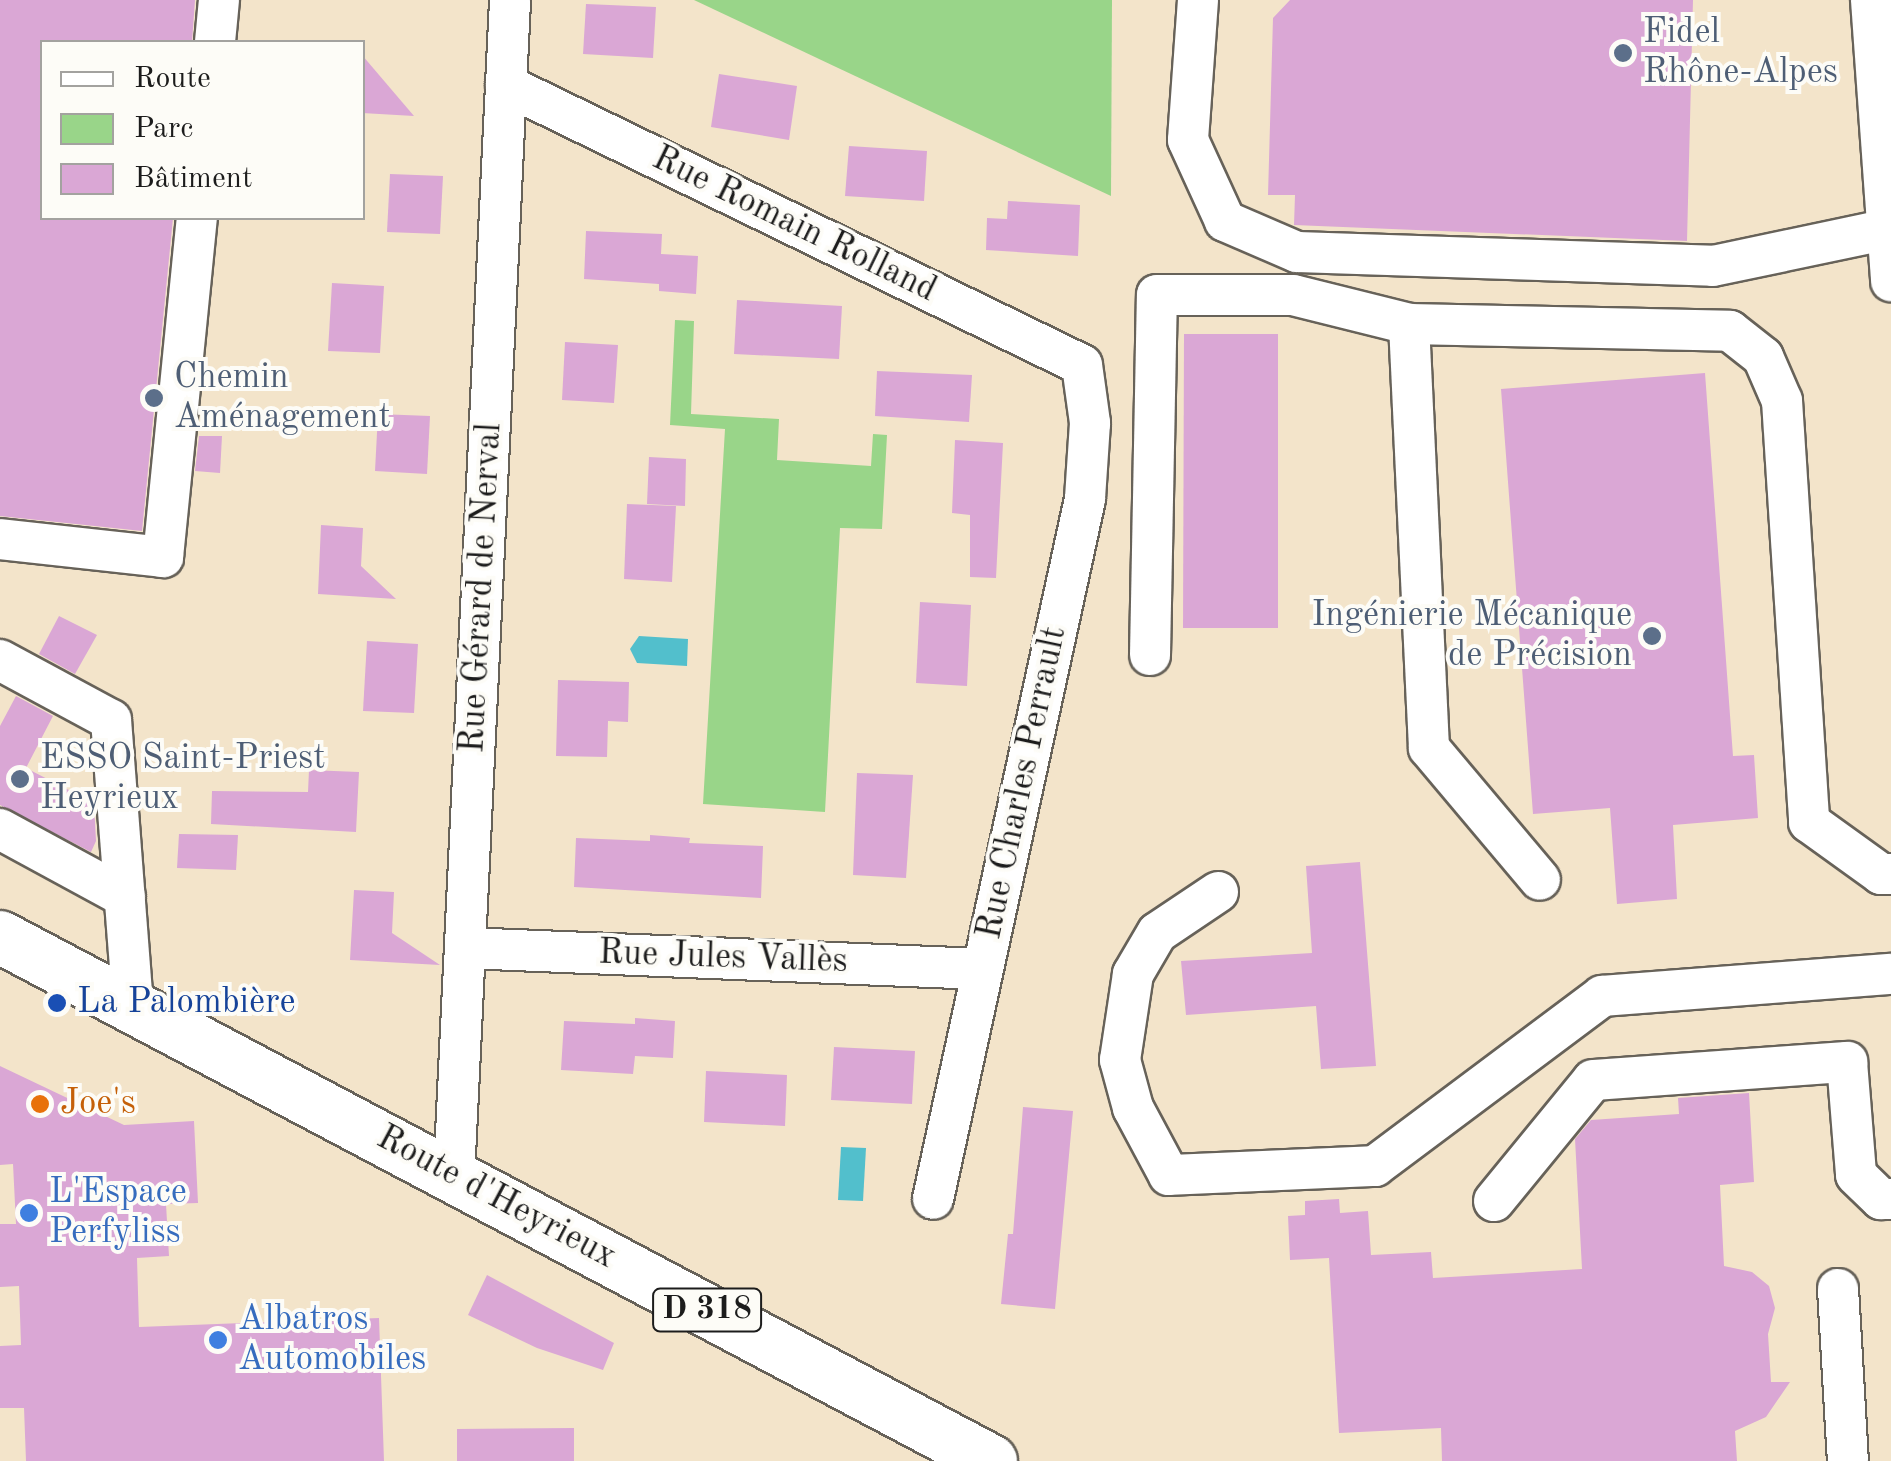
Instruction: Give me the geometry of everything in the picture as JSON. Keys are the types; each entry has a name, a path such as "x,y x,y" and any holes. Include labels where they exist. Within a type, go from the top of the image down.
{"main road":[{"name":"Route d'Heyrieux","path":"0,937 991,1461"}],"street":[{"path":"215,40 219,0"},
{"name":"Rue Gérard de Nerval","path":"454,1176 510,0"},
{"path":"1198,0 1188,140 1225,220 1297,252 1713,266 1888,228"},
{"path":"1870,0 1891,281"},
{"name":"Rue Romain Rolland","path":"506,84 1082,364"},
{"path":"0,539 163,557 197,220"},
{"path":"1150,655 1157,294 1293,295 1409,324 1730,332 1763,356 1782,402 1809,822 1881,874 1891,874"},
{"path":"1409,324 1429,748 1540,880"},
{"name":"Rue Charles Perrault","path":"933,1198 1085,499 1090,423 1082,364"},
{"path":"0,660 111,720 133,1008"},
{"path":"0,829 124,897"},
{"path":"1218,892 1158,933 1133,974 1120,1060 1133,1108 1168,1175 1375,1166 1602,996 1891,974"},
{"name":"Rue Jules Vallès","path":"465,948 982,968"},
{"path":"1494,1201 1593,1080 1847,1062 1856,1175 1881,1199 1891,1198"},
{"path":"1838,1289 1848,1461"}],"green space":[{"path":"694,0 1112,0 1111,196 836,67"},
{"path":"675,320 694,321 691,414 779,419 777,460 871,466 873,434 887,435 882,529 840,528 825,812 703,804 725,429 670,425"}],"water":[{"path":"639,636 688,639 687,666 637,663 630,649"},
{"path":"841,1147 866,1148 863,1201 838,1200"}],"building":[{"path":"0,0 195,0 192,40 40,40 40,220 173,220 142,531 0,516"},
{"path":"1290,0 1693,0 1687,241 1294,225 1295,195 1268,195 1273,18"},
{"path":"586,4 656,7 653,58 583,54"},
{"path":"365,59 414,116 365,113"},
{"path":"719,74 797,86 789,140 711,127"},
{"path":"849,146 927,151 924,201 845,196"},
{"path":"390,174 443,176 440,234 387,232"},
{"path":"1008,201 1080,205 1078,256 986,250 987,218 1007,219"},
{"path":"586,231 662,234 661,254 698,256 696,294 659,291 659,284 584,279"},
{"path":"332,283 384,286 380,353 328,351"},
{"path":"737,300 842,306 839,359 734,354"},
{"path":"1184,334 1278,334 1278,628 1183,628"},
{"path":"565,342 618,345 614,403 562,400"},
{"path":"877,371 972,375 969,422 875,416"},
{"path":"1705,373 1733,756 1754,755 1758,818 1673,825 1677,899 1617,904 1610,808 1533,814 1501,389"},
{"path":"378,414 430,416 427,474 375,471"},
{"path":"199,436 222,436 220,473 195,471"},
{"path":"955,440 1003,443 996,578 970,577 970,515 952,513"},
{"path":"649,457 686,459 685,506 647,504"},
{"path":"627,504 676,506 672,582 624,579"},
{"path":"321,525 363,528 361,566 396,599 318,594"},
{"path":"920,602 971,605 967,686 916,683"},
{"path":"59,616 97,635 75,674 39,654"},
{"path":"367,641 418,644 414,713 363,711"},
{"path":"558,680 629,682 628,722 608,721 607,757 556,756"},
{"path":"16,696 53,716 26,768 94,803 96,841 91,852 0,805 0,726"},
{"path":"309,770 359,772 356,832 211,824 212,791 308,792"},
{"path":"857,773 913,775 906,878 853,875"},
{"path":"179,834 238,835 236,870 177,868"},
{"path":"650,835 690,838 689,843 763,846 761,898 574,887 576,838 650,841"},
{"path":"1360,862 1376,1066 1321,1069 1316,1006 1186,1015 1181,961 1312,953 1306,866"},
{"path":"354,890 394,892 392,933 440,965 350,960"},
{"path":"635,1018 675,1021 673,1058 635,1056 633,1074 561,1070 564,1021 635,1024"},
{"path":"834,1047 915,1051 912,1104 831,1100"},
{"path":"0,1066 124,1125 194,1121 198,1203 166,1204 169,1256 137,1258 139,1327 379,1318 384,1461 26,1461 24,1408 0,1408 0,1346 21,1345 19,1286 0,1287 0,1224 16,1224 13,1164 0,1165"},
{"path":"706,1071 787,1075 785,1126 704,1122"},
{"path":"1749,1093 1754,1182 1720,1185 1724,1266 1752,1272 1769,1286 1775,1308 1768,1334 1771,1382 1790,1382 1766,1417 1735,1431 1737,1461 1442,1461 1441,1428 1339,1433 1329,1258 1290,1260 1288,1216 1305,1215 1305,1201 1339,1199 1340,1213 1368,1211 1371,1255 1431,1252 1433,1278 1582,1269 1575,1139 1591,1120 1679,1114 1678,1098"},
{"path":"1023,1107 1073,1111 1055,1309 1001,1304 1008,1234 1013,1234"},
{"path":"487,1275 614,1343 603,1370 537,1348 468,1315"},
{"path":"574,1428 574,1461 457,1461 457,1429"}],"place":[{"name":"Fidel Rhône-Alpes","path":"1623,53"},
{"name":"Chemin Aménagement","path":"154,398"},
{"name":"Ingénierie Mécanique de Précision","path":"1652,636"},
{"name":"ESSO Saint-Priest Heyrieux","path":"20,779"},
{"name":"La Palombière","path":"57,1003"},
{"name":"Joe's","path":"40,1104"},
{"name":"L'Espace Perfyliss","path":"29,1213"},
{"name":"Albatros Automobiles","path":"218,1340"}]}
